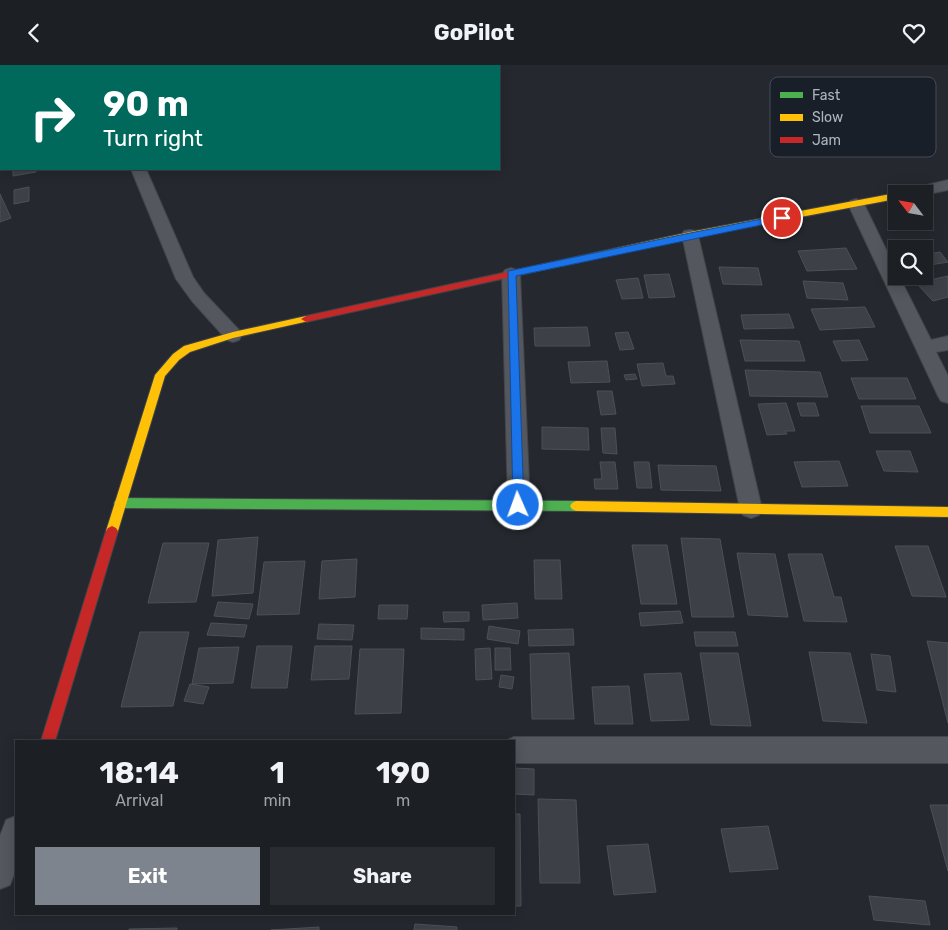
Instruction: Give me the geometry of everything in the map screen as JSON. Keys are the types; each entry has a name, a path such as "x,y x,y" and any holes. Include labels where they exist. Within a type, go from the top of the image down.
{"street":[{"path":"138,170 185,279 198,297 233,335"},
{"path":"933,188 948,185"},
{"path":"48,740 160,375 176,357 187,349 233,335 690,235 888,198"},
{"path":"856,204 948,396"},
{"path":"690,235 751,509"},
{"path":"511,274 518,505"},
{"path":"926,348 948,343"},
{"path":"120,503 518,505 948,512"},
{"path":"515,750 948,750"},
{"path":"0,875 15,833"}],"building":[{"path":"13,170 36,170 36,172 13,176"},
{"path":"29,187 29,201 14,204 14,190"},
{"path":"0,194 11,218 0,222"},
{"path":"846,248 857,269 807,271 798,251"},
{"path":"940,252 948,262 933,264 933,253"},
{"path":"719,267 758,268 762,285 723,284"},
{"path":"669,274 675,297 649,298 644,275"},
{"path":"948,276 948,297 933,301 918,285 933,285 933,279"},
{"path":"638,278 643,298 622,299 616,280"},
{"path":"803,281 843,283 848,300 807,298"},
{"path":"865,307 875,327 820,330 811,309"},
{"path":"789,314 794,328 744,329 741,315"},
{"path":"587,327 590,346 535,346 534,328"},
{"path":"628,332 634,349 620,350 615,333"},
{"path":"740,340 799,341 805,361 745,361"},
{"path":"859,340 868,360 842,361 833,341"},
{"path":"607,361 610,382 571,383 568,362"},
{"path":"663,363 666,376 673,376 675,384 642,386 637,364"},
{"path":"745,370 820,372 828,397 750,396"},
{"path":"635,374 637,379 626,380 624,375"},
{"path":"851,378 907,378 916,399 859,399"},
{"path":"597,391 612,391 616,414 601,415"},
{"path":"786,403 795,431 785,431 787,434 767,435 758,404"},
{"path":"797,403 815,403 819,416 801,416"},
{"path":"861,406 919,406 931,433 870,433"},
{"path":"542,427 588,428 589,450 542,449"},
{"path":"601,428 615,428 617,454 603,453"},
{"path":"876,451 910,451 918,472 884,471"},
{"path":"839,461 848,486 802,487 794,462"},
{"path":"600,462 615,462 618,489 595,489 594,479 602,479"},
{"path":"634,462 649,462 652,488 637,488"},
{"path":"658,465 716,466 721,491 661,490"},
{"path":"258,537 253,593 212,596 218,540"},
{"path":"681,538 720,539 734,617 692,617"},
{"path":"163,543 209,543 196,602 148,603"},
{"path":"632,545 667,545 677,604 641,604"},
{"path":"895,546 928,546 946,597 912,596"},
{"path":"737,553 775,554 788,617 748,615"},
{"path":"788,554 822,554 834,597 841,597 847,622 804,621"},
{"path":"357,559 355,597 319,599 322,561"},
{"path":"534,560 560,560 562,599 535,599"},
{"path":"305,561 299,614 257,615 264,562"},
{"path":"218,602 253,604 249,619 214,616"},
{"path":"517,603 518,618 483,620 482,605"},
{"path":"379,605 408,605 407,619 378,619"},
{"path":"680,611 683,623 641,626 639,613"},
{"path":"443,612 469,612 469,621 444,622"},
{"path":"211,623 247,625 244,637 207,635"},
{"path":"319,624 354,625 352,640 317,639"},
{"path":"489,626 520,631 518,644 487,639"},
{"path":"421,628 464,629 464,640 421,639"},
{"path":"573,629 574,645 529,646 528,630"},
{"path":"140,632 189,632 173,706 121,707"},
{"path":"694,632 735,632 738,646 696,646"},
{"path":"927,641 948,643 948,723"},
{"path":"257,646 292,646 287,688 251,688"},
{"path":"315,646 352,646 349,679 311,680"},
{"path":"239,647 233,683 192,684 199,648"},
{"path":"490,648 492,679 476,680 475,649"},
{"path":"495,648 510,648 511,670 495,670"},
{"path":"360,649 404,649 401,713 355,714"},
{"path":"809,652 850,653 867,723 823,721"},
{"path":"569,653 574,719 532,719 530,654"},
{"path":"700,653 738,653 751,726 711,725"},
{"path":"871,654 890,656 896,692 877,690"},
{"path":"681,673 689,720 651,721 644,674"},
{"path":"501,675 514,677 512,689 499,687"},
{"path":"190,684 209,687 203,704 184,701"},
{"path":"629,686 633,724 595,724 592,687"},
{"path":"515,768 534,769 534,795 515,794"},
{"path":"538,799 576,800 580,883 540,883"},
{"path":"930,805 948,805 948,871"},
{"path":"515,814 520,814 521,906 515,906"},
{"path":"768,826 778,869 730,872 721,829"},
{"path":"648,844 656,892 614,895 607,846"},
{"path":"869,896 925,901 930,925 874,920"},
{"path":"415,924 457,927 457,930 414,930"},
{"path":"319,927 319,930 271,930"},
{"path":"177,928 177,930 129,930 129,929"}],"traffic: fast":[{"path":"120,503 576,506"}],"traffic: slow":[{"path":"562,263 690,235 888,198"},
{"path":"112,531 160,375 176,357 187,349 233,335 306,319"},
{"path":"576,506 948,512"}],"traffic: jam":[{"path":"306,319 562,263"},
{"path":"48,740 112,531"}],"route":[{"path":"518,505 511,274 690,235 782,218"}]}
